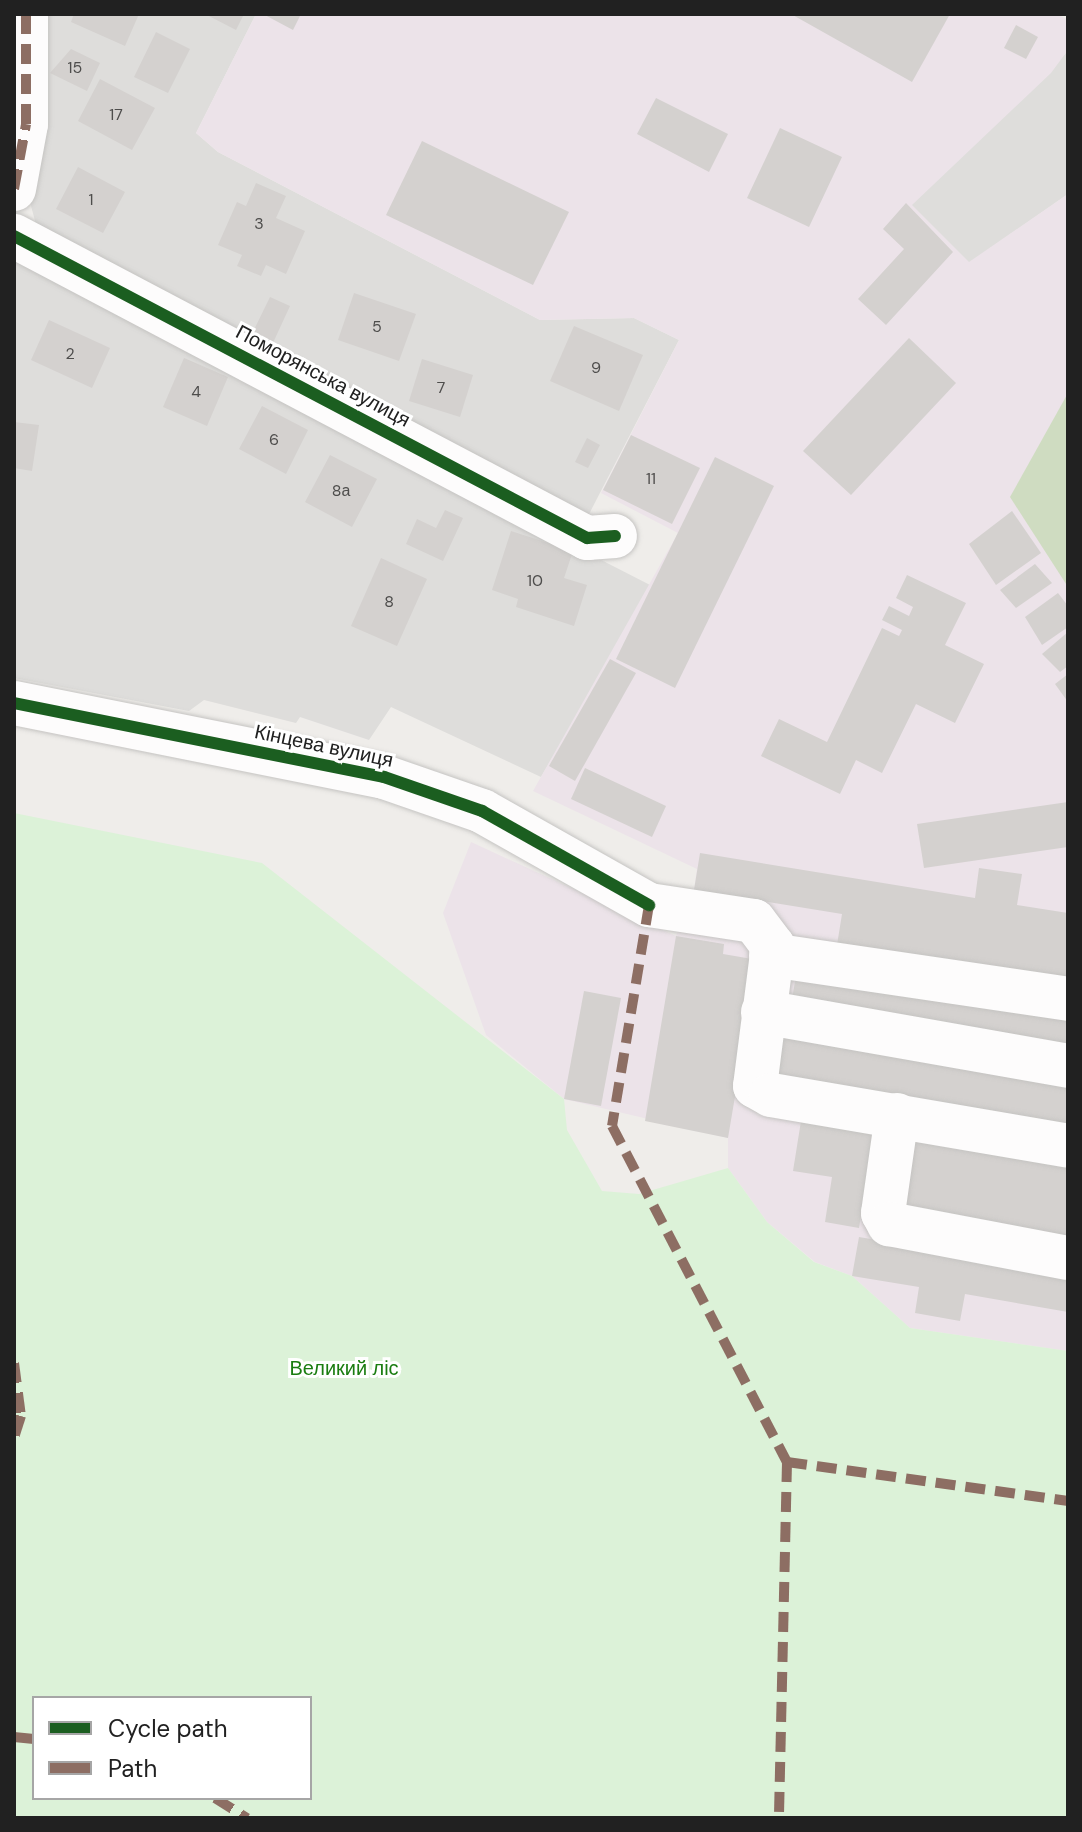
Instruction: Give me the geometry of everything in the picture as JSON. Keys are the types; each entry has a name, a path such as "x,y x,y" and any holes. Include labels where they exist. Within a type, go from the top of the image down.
{"street":[{"path":"14,189 26,14"},
{"name":"Поморянська вулиця","path":"14,236 587,538 615,536"},
{"name":"Кінцева вулиця","path":"14,703 384,777 482,811 649,905 754,921 767,929 771,955"},
{"path":"1068,999 771,955 755,1086 771,1095 1068,1146"},
{"path":"763,1012 1068,1066"},
{"path":"897,1115 883,1213 889,1224 1068,1258"}],"shaded area":[{"path":"45,14 256,14 196,133 218,152 540,320 634,318 679,340 587,518 38,232 27,191"},
{"path":"256,14 1057,14 1068,20 1068,50 1051,73 912,205 969,262 1068,194 1068,1351 910,1328 852,1276 815,1262 767,1222 728,1168 728,1138 564,1099 486,1035 443,913 471,842 676,936 694,890 697,869 533,791 678,533 601,493 679,340 634,318 540,320 218,152 196,133"},
{"path":"1068,51 1068,194 969,263 911,205"},
{"path":"14,259 652,586 541,777 391,707 369,740 300,717 296,723 204,700 189,711 14,678"}],"green space":[{"path":"1068,393 1068,587 1010,497"},
{"name":"Великий ліс","path":"14,813 262,863 564,1099 567,1130 602,1191 639,1194 728,1168 767,1222 814,1262 852,1276 910,1328 1068,1351 1068,1818 14,1818"}],"building":[{"path":"74,14 139,14 125,46 71,22"},
{"path":"205,14 244,14 236,30"},
{"path":"263,14 301,14 293,30"},
{"path":"791,14 950,14 912,82"},
{"path":"1016,25 1038,37 1026,59 1004,48"},
{"path":"156,32 190,49 168,93 134,77"},
{"path":"71,49 100,63 87,91 50,73"},
{"path":"100,79 155,108 132,150 78,121"},
{"path":"656,98 728,134 709,172 637,134"},
{"path":"780,128 842,157 809,227 747,198"},
{"path":"422,141 569,212 533,285 386,215"},
{"path":"78,167 125,192 103,233 56,209"},
{"path":"256,183 286,196 276,218 305,231 286,274 266,265 261,276 237,266 242,255 218,245 237,202 246,206"},
{"path":"906,203 953,252 886,325 858,299 904,249 883,229"},
{"path":"354,293 416,314 399,361 338,340"},
{"path":"270,297 290,306 272,345 251,336"},
{"path":"49,320 110,348 92,388 31,360"},
{"path":"574,326 643,355 619,411 550,381"},
{"path":"909,338 956,383 851,495 803,451"},
{"path":"184,358 228,377 207,426 163,407"},
{"path":"422,359 473,375 460,417 409,401"},
{"path":"262,406 308,430 286,474 239,449"},
{"path":"14,422 39,425 32,471 14,468"},
{"path":"631,435 700,468 672,524 603,490"},
{"path":"587,438 600,445 588,468 575,462"},
{"path":"330,455 377,479 352,527 305,502"},
{"path":"715,457 774,486 675,688 616,659"},
{"path":"445,510 463,518 443,561 406,544 417,519 436,528"},
{"path":"1012,511 1041,553 996,585 969,544"},
{"path":"511,531 573,551 564,578 587,585 574,626 516,607 518,599 492,590"},
{"path":"381,558 427,579 397,646 351,626"},
{"path":"1035,564 1052,583 1016,608 1000,590"},
{"path":"907,575 966,603 945,645 984,664 955,723 916,704 882,773 856,760 840,794 761,756 779,719 827,742 882,628 899,636 902,630 882,620 889,606 909,616 913,607 896,598"},
{"path":"1058,593 1068,606 1068,627 1042,645 1025,617"},
{"path":"1068,632 1068,666 1060,672 1042,654"},
{"path":"610,659 636,673 575,781 549,766"},
{"path":"1068,674 1068,702 1055,684"},
{"path":"585,768 666,806 652,837 571,799"},
{"path":"1068,802 1068,847 924,868 917,824"},
{"path":"700,853 975,898 979,868 1022,874 1017,905 1068,913 1068,983 837,945 842,914 694,890"},
{"path":"676,936 724,944 723,954 758,960 728,1138 645,1121"},
{"path":"797,970 1068,1015 1068,1051 791,1005"},
{"path":"584,991 621,998 601,1106 564,1099"},
{"path":"778,1029 1068,1080 1068,1130 769,1077"},
{"path":"801,1121 875,1133 859,1228 825,1222 832,1177 793,1171"},
{"path":"904,1139 1068,1167 1068,1238 892,1208"},
{"path":"859,1237 1068,1273 1068,1312 965,1294 960,1321 915,1313 919,1287 852,1276"}],"marked path":[{"path":"14,189 26,124 26,14"},
{"path":"649,905 612,1126 787,1462 779,1818"},
{"path":"14,1363 21,1416 14,1438"},
{"path":"787,1462 1068,1501"},
{"path":"14,1737 32,1739"},
{"path":"218,1800 247,1818"}],"cycle path":[{"path":"14,236 587,538 615,536"},
{"path":"14,703 384,777 482,811 649,905"}]}
